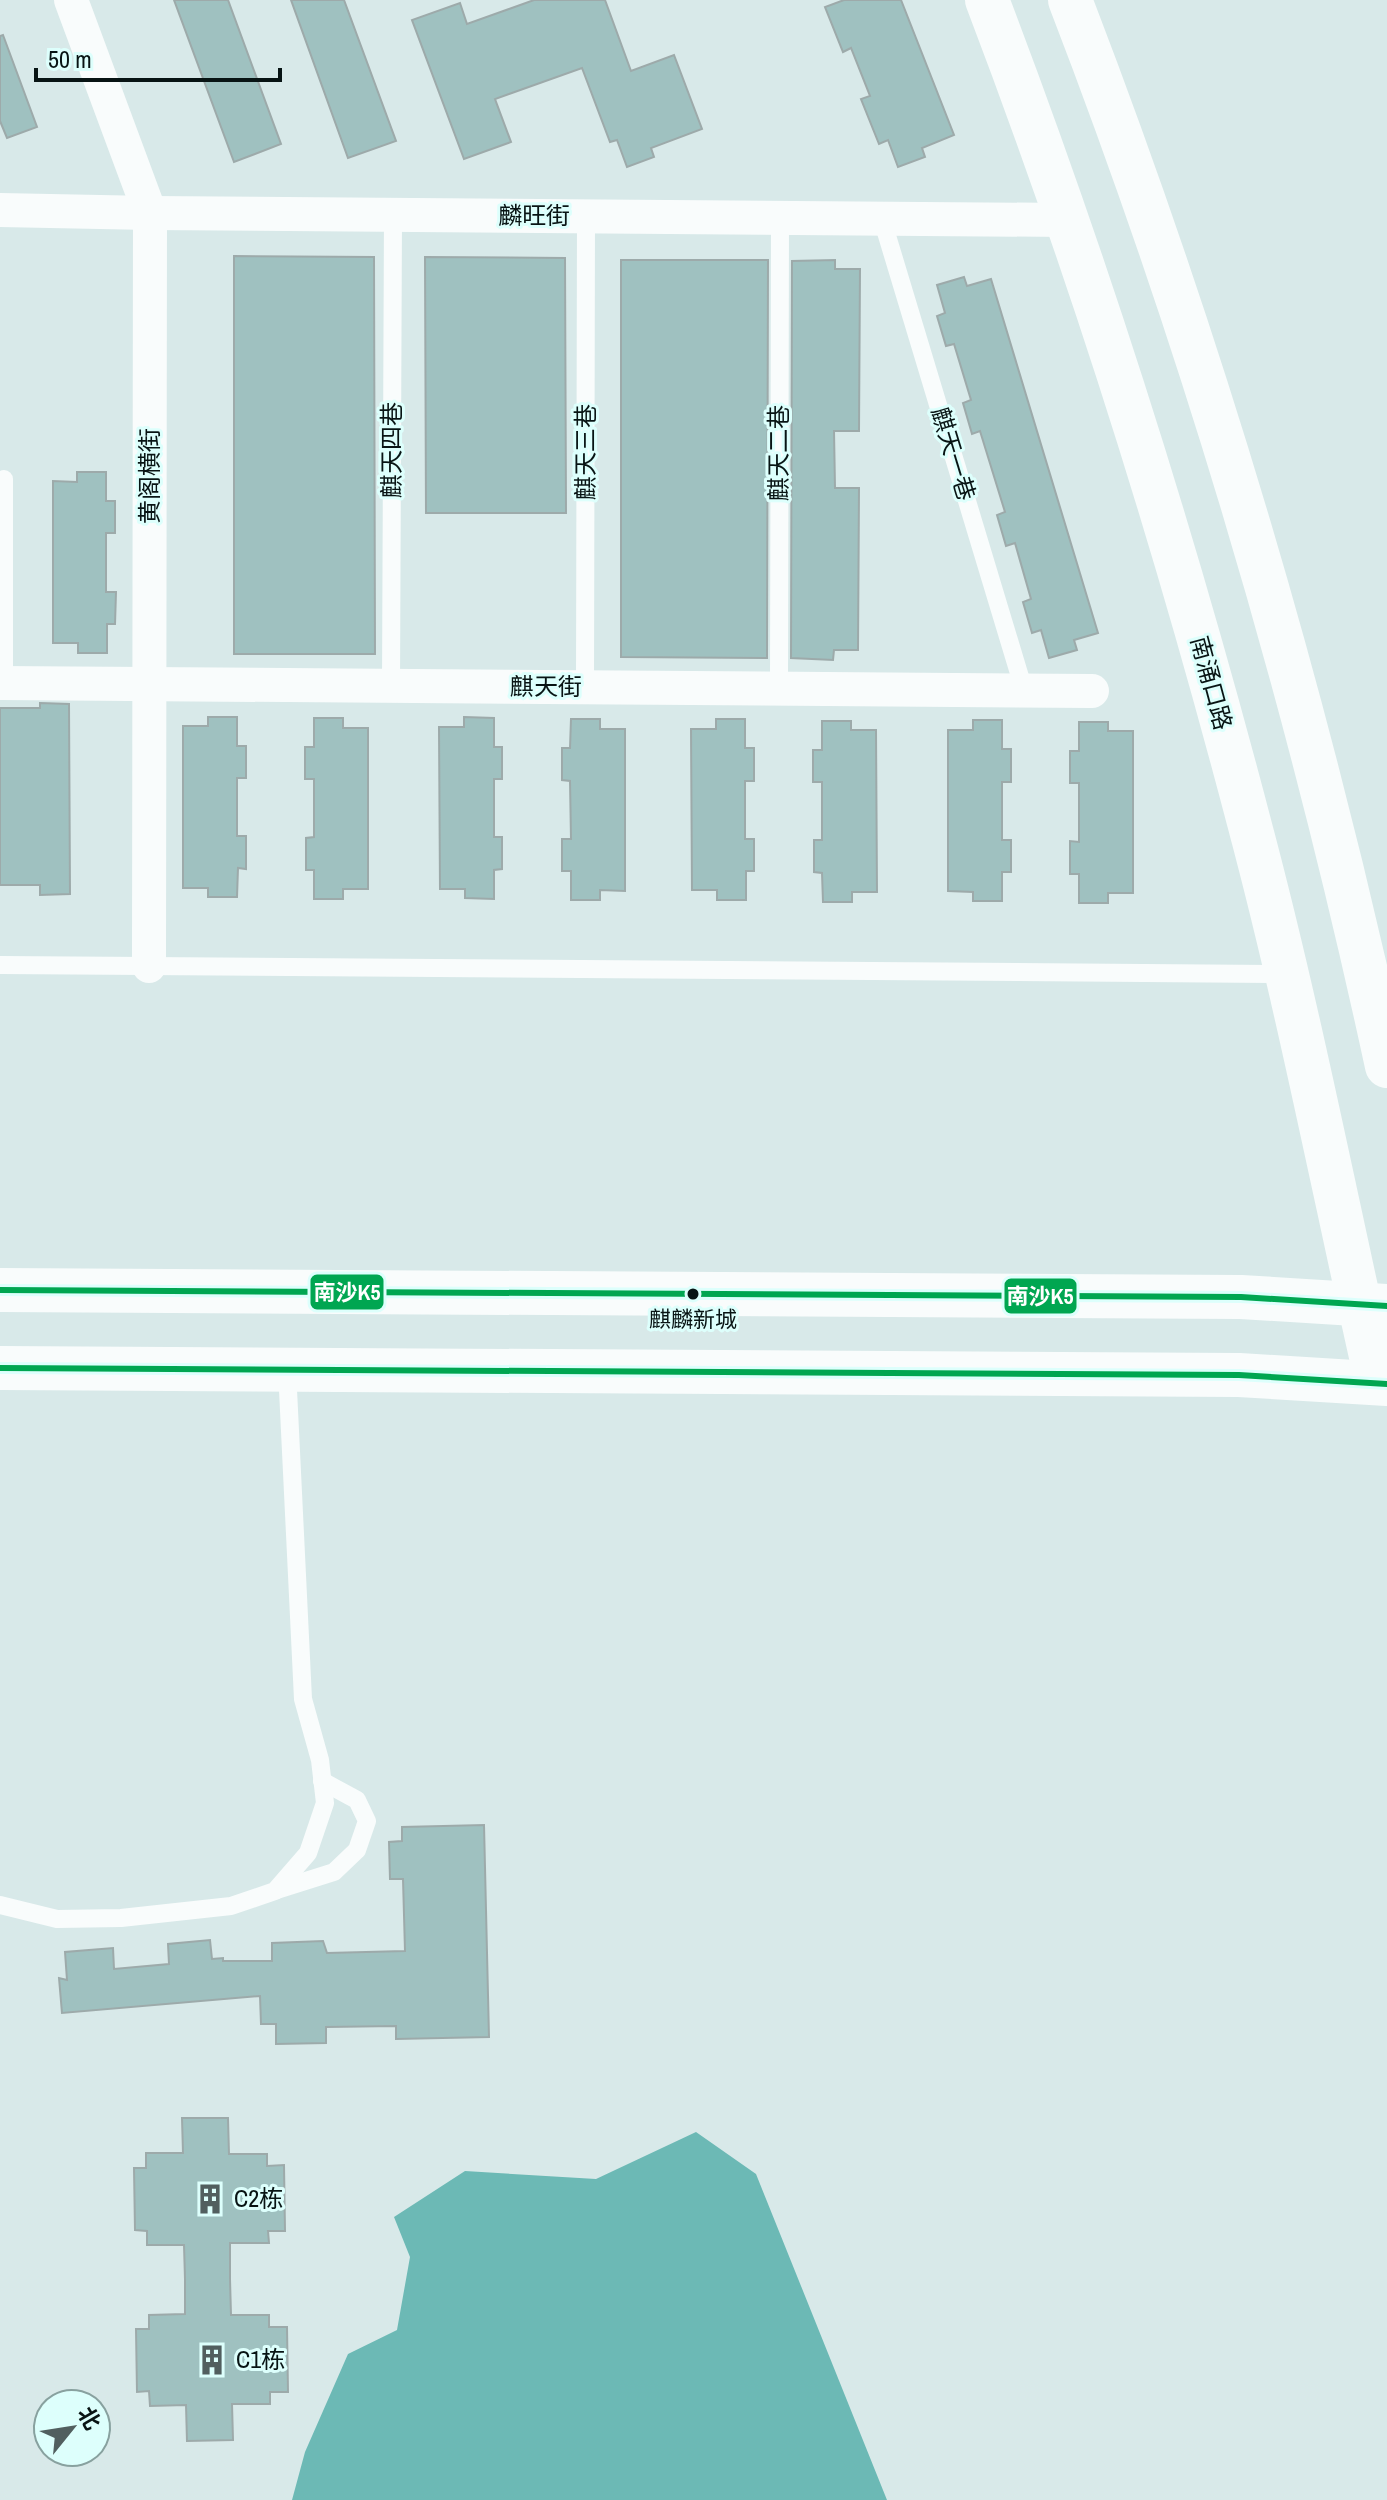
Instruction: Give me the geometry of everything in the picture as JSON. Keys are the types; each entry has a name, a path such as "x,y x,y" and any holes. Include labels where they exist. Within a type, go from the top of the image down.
{"main road":[{"name":"南涌口路","path":"987,0 1067,220 1143,448 1199,638 1373,1306 1382,1384"},
{"path":"1070,0 1155,236 1217,426 1274,618 1330,825 1387,1066"},
{"path":"0,1290 1225,1297 1373,1306"},
{"path":"0,1368 1239,1375 1382,1384"}],"street":[{"name":"黄阁横街","path":"71,0 150,213 149,966"},
{"name":"麟旺街","path":"0,210 1067,220"},
{"name":"麒天街","path":"2,683 1092,691"}],"lane":[{"name":"麒天四巷","path":"391,686 393,215"},
{"name":"麒天三巷","path":"585,687 586,216"},
{"name":"麒天二巷","path":"779,688 780,218"},
{"name":"麒天一巷","path":"882,219 1024,690"},
{"path":"2,683 4,479"},
{"path":"0,965 1286,974"},
{"path":"275,1891 308,1853 325,1803 320,1760 303,1699 287,1369"},
{"path":"0,1905 57,1919 121,1918 231,1906 334,1872 357,1850 367,1821 357,1800 322,1781"}],"water":[{"path":"696,2132 756,2174 887,2500 292,2500 305,2452 348,2354 397,2330 410,2257 394,2217 465,2171 596,2179"}],"building":[{"path":"174,0 228,0 281,144 234,162"},
{"path":"291,0 344,0 396,141 348,158"},
{"path":"534,0 605,0 631,71 674,55 702,129 651,148 654,157 627,167 617,140 610,142 582,68 495,99 511,142 464,159 412,20 460,3 467,24"},
{"path":"844,0 901,0 954,135 922,148 925,157 898,167 888,140 879,144 861,99 870,96 851,48 843,52 825,7"},
{"path":"3,35 37,127 7,138 0,121 0,36"},
{"path":"234,256 374,257 375,654 234,654"},
{"path":"425,257 565,258 566,513 426,513"},
{"path":"621,260 768,260 767,658 621,657"},
{"path":"835,260 835,269 860,269 859,431 834,431 835,488 859,488 858,650 834,650 833,660 791,658 792,261"},
{"path":"964,277 967,286 991,279 1098,633 1074,640 1077,650 1049,658 1041,630 1032,633 1023,602 1031,599 1015,543 1006,546 997,515 1005,512 980,431 972,434 963,403 971,400 954,344 946,346 937,316 945,313 937,285"},
{"path":"77,472 106,472 106,501 115,501 115,533 106,533 106,592 116,592 115,624 107,624 107,653 78,653 78,643 53,643 53,481 77,482"},
{"path":"40,703 69,704 70,894 40,895 40,885 0,885 0,708 40,708"},
{"path":"208,717 237,717 237,746 246,746 246,778 237,778 237,836 246,836 246,869 238,868 237,897 208,897 208,888 183,888 183,726 208,726"},
{"path":"464,717 494,718 494,747 502,747 502,779 494,779 494,837 502,837 502,869 494,870 494,899 465,898 465,889 440,889 439,727 464,727"},
{"path":"314,718 343,718 343,728 368,728 368,889 343,889 343,899 314,899 314,870 306,870 306,838 314,837 314,779 305,779 305,747 314,747"},
{"path":"571,719 600,719 600,729 625,729 625,891 600,890 600,900 571,900 571,871 562,871 562,839 571,839 570,781 562,780 562,748 570,748"},
{"path":"716,719 745,719 745,748 754,748 754,781 745,781 745,839 754,839 754,871 746,871 746,900 717,900 717,890 692,890 691,729 716,729"},
{"path":"973,720 1002,720 1002,749 1011,749 1011,782 1002,782 1002,840 1011,840 1011,872 1002,872 1002,901 973,901 973,892 948,891 948,730 973,730"},
{"path":"822,721 851,721 851,730 876,730 877,892 852,892 852,902 823,902 822,873 814,872 814,840 822,840 822,782 813,782 813,750 822,750"},
{"path":"1079,722 1108,722 1108,731 1133,731 1133,893 1108,893 1108,903 1079,903 1079,874 1070,874 1070,841 1079,842 1079,783 1070,783 1070,751 1079,751"},
{"path":"484,1825 489,2037 396,2039 396,2026 326,2027 326,2043 276,2044 276,2024 261,2024 260,1996 62,2013 59,1978 67,1980 65,1952 113,1948 114,1969 169,1964 168,1944 210,1940 212,1959 223,1958 223,1961 272,1961 272,1943 323,1941 327,1953 405,1951 403,1879 390,1879 389,1842 402,1841 402,1827"},
{"path":"182,2118 228,2118 229,2154 267,2154 267,2166 284,2165 285,2231 268,2231 269,2243 230,2243 230,2279 231,2315 269,2315 269,2327 287,2327 288,2392 270,2392 270,2404 232,2404 233,2440 187,2441 186,2405 150,2406 149,2391 137,2392 136,2329 149,2329 149,2315 185,2314 185,2279 184,2245 147,2245 147,2231 135,2230 134,2168 146,2168 146,2153 183,2153"}],"transit line":[{"name":"南沙K5","path":"0,1290 1241,1297 1387,1306"},
{"name":"南沙K5","path":"0,1368 1239,1375 1387,1384"}],"place":[{"name":"麒麟新城","path":"693,1294"},
{"name":"C2栋","path":"210,2199"},
{"name":"C1栋","path":"212,2360"}]}
